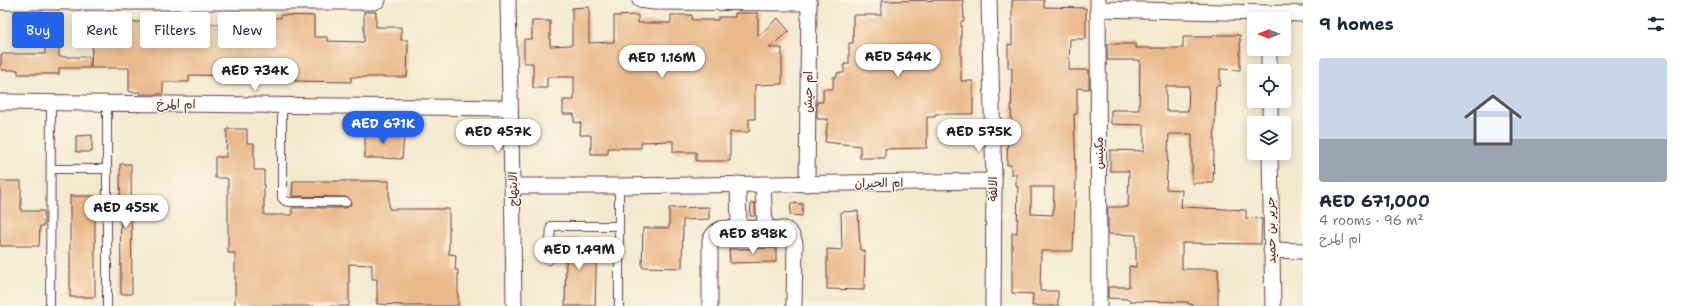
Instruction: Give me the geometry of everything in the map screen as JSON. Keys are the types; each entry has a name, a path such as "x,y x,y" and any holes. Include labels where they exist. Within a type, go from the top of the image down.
{"street":[{"path":"0,2 374,2 378,0"},
{"name":"الابتهاج","path":"508,0 513,186 514,306"},
{"path":"640,0 654,2 809,1"},
{"name":"الالفة","path":"989,0 994,181 993,306"},
{"name":"ام حيش","path":"807,184 809,1"},
{"path":"1098,4 1247,14"},
{"name":"مكينس","path":"1098,4 1099,306"},
{"path":"1291,15 1303,14"},
{"name":"ام المرخ","path":"0,102 510,108"},
{"name":"جرير بن حميد","path":"1270,160 1273,306"},
{"name":"ام الحيران","path":"513,186 994,181"},
{"path":"738,184 740,229"},
{"path":"764,184 765,229"},
{"path":"710,306 710,240 714,233 721,229 785,229 792,234 795,243 794,306"},
{"path":"1271,250 1303,251"}],"lane":[{"path":"50,306 51,103"},
{"path":"107,104 107,306"},
{"path":"282,105 282,198 285,201 290,202 346,202"},
{"path":"51,169 107,169"},
{"path":"619,186 619,306"},
{"path":"549,260 551,226 619,226"}],"building":[{"path":"963,0 964,21 961,21 961,81 973,81 973,114 935,114 935,117 927,117 927,148 885,149 885,158 860,158 860,146 825,142 828,119 817,119 817,102 823,102 823,89 833,89 833,77 837,77 837,73 844,73 844,64 849,64 849,43 853,43 853,15 881,15 881,1"},
{"path":"1012,0 1044,0 1044,7 1086,8 1086,39 1070,39 1069,70 1089,70 1089,89 1077,88 1077,114 1074,114 1076,178 1073,251 1041,251 1040,291 1058,291 1058,306 1032,306 1033,294 1012,293 1012,233 1017,233 1018,187 1016,187 1016,174 1011,174 1011,165 1007,165 1008,126 1011,127 1012,68 1008,68 1008,44 1012,45","holes":["1031,187 1054,187 1053,215 1031,214"]},
{"path":"589,7 589,43 614,42 614,16 638,15 638,23 671,23 671,15 692,15 692,20 718,20 718,17 735,17 735,13 758,13 758,36 778,18 789,31 769,48 782,48 782,84 755,85 755,119 749,119 749,132 730,132 730,161 696,161 696,152 673,152 673,141 641,142 641,148 608,148 608,154 591,154 591,135 580,135 581,123 574,122 574,114 563,114 563,100 574,100 574,77 547,77 547,88 533,88 533,63 524,63 524,39 532,39 532,21 550,21 550,46 572,45 572,8"},
{"path":"176,11 192,11 192,12"},
{"path":"364,12 376,12 376,27 401,27 401,40 408,40 407,77 351,77 351,82 295,81 295,74 239,74 239,76 189,75 189,82 163,82 163,94 140,94 140,92 129,92 129,68 91,68 92,48 132,48 132,22 140,22 140,48 210,48 210,24 218,24 218,48 276,48 276,18 281,18 281,15 314,16 314,37 327,37 327,41 364,42"},
{"path":"1213,35 1240,35 1240,70 1220,69 1220,86 1216,86 1213,183 1192,183 1192,134 1169,134 1166,189 1182,190 1181,207 1246,210 1246,218 1262,219 1261,244 1182,243 1182,269 1218,269 1218,306 1192,306 1192,304 1188,304 1188,302 1129,301 1129,299 1108,298 1108,287 1129,287 1129,266 1136,267 1136,235 1108,234 1108,207 1128,207 1129,171 1110,171 1110,150 1144,151 1144,125 1111,124 1111,110 1139,110 1140,60 1107,60 1107,44 1136,44 1136,48 1183,48 1183,37 1213,37","holes":["1166,86 1189,86 1188,111 1166,111"]},
{"path":"45,48 59,48 59,57 90,57 90,68 59,68 59,74 18,74 18,70 1,70 1,54 45,54"},
{"path":"227,129 247,129 247,143 254,143 254,170 264,170 264,215 292,215 292,208 346,208 351,204 351,200 346,197 292,196 293,181 389,181 389,209 449,209 449,254 456,255 455,270 458,270 458,306 402,306 377,304 377,279 372,279 372,265 349,264 349,306 235,306 235,253 228,253 228,180 227,178 215,178 215,157 226,157"},
{"path":"365,130 384,130 384,134 404,135 402,159 365,158"},
{"path":"92,135 92,152 76,152 76,136"},
{"path":"120,164 131,164 132,294 121,294"},
{"path":"0,181 21,181 21,211 44,211 44,226 40,226 39,246 0,246"},
{"path":"70,196 95,196 95,297 70,297"},
{"path":"751,203 755,203 755,216 750,216"},
{"path":"791,203 803,204 802,216 790,215"},
{"path":"709,207 709,219 683,220 682,268 642,267 643,228 669,228 669,208"},
{"path":"858,211 860,250 865,250 864,290 827,289 827,249 842,250 841,212"},
{"path":"556,240 597,240 595,306 565,306 566,260 556,260"},
{"path":"776,248 776,262 730,263 729,249"}]}
